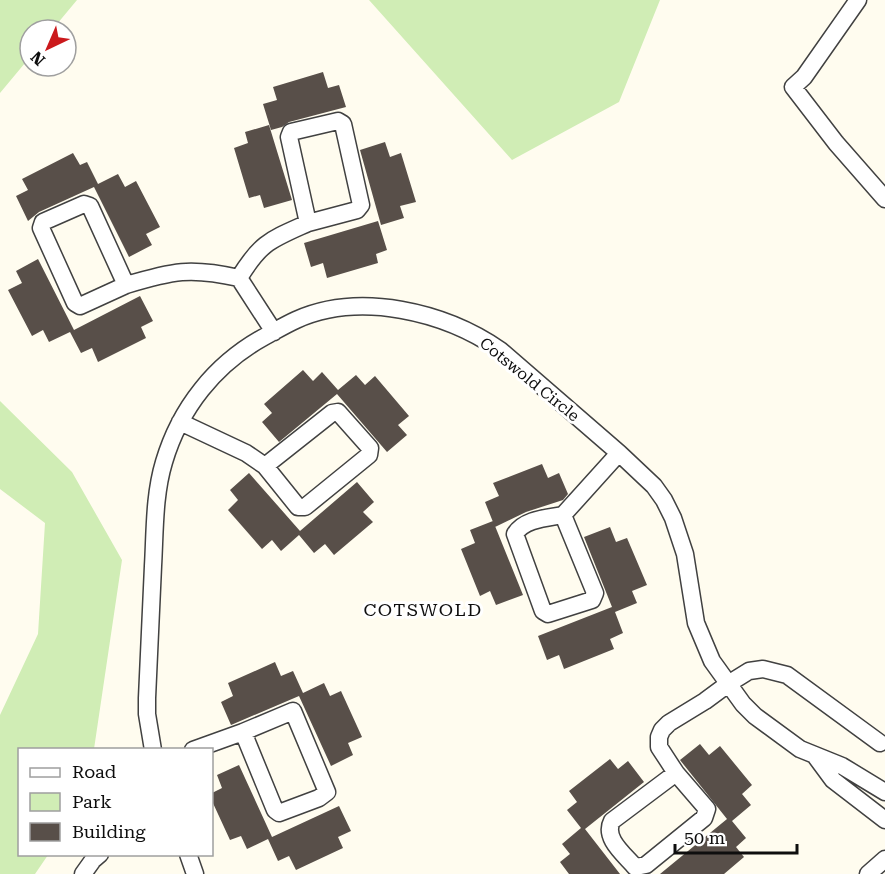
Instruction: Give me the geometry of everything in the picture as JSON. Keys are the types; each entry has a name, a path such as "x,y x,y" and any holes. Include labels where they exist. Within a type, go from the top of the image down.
{"street":[{"path":"858,0 804,77 793,87 836,143 885,199"},
{"path":"239,278 253,255 273,239 308,223 357,210 361,205 343,124 338,121 291,132 289,137 308,223"},
{"path":"126,285 90,206 84,204 43,222 41,228 75,303 80,306 126,285 171,272 191,270 213,272 239,278 274,332"},
{"name":"Cotswold Circle","path":"153,748 147,714 147,698 156,504 165,459 180,422 220,367 243,348 308,316 352,308 398,309 442,320 471,332 500,350 654,486 673,518 685,554 696,622 712,661 743,704 755,716 800,749 842,766 885,792"},
{"path":"180,422 246,453 265,466 298,507 305,507 369,455 370,448 338,412 332,413 265,466"},
{"path":"563,515 595,593 592,600 548,614 543,611 515,534 519,527 563,515 619,453"},
{"path":"676,773 612,821 609,826 608,832 612,839 635,867 646,865 706,814 707,808 676,773 659,747 662,730 669,723 749,671 763,669 787,675 880,743"},
{"path":"199,748 292,711 327,792 319,798 279,813 275,810 243,732"},
{"name":"Cotswold Circle","path":"815,757 833,780 885,820"},
{"path":"83,874 99,856"},
{"path":"188,856 195,874"},
{"path":"868,874 885,858"}],"green space":[{"path":"0,0 77,0 62,18 18,18 18,71 0,93"},
{"path":"369,0 660,0 619,102 512,160"},
{"path":"0,401 72,472 122,560 94,748 18,748 18,856 47,856 35,874 0,874 0,715 38,634 45,523 0,489"}],"building":[{"path":"323,72 328,88 339,85 346,107 289,122 271,130 263,104 277,100 273,87"},
{"path":"269,125 292,200 264,208 260,195 249,198 234,148 248,143 245,132"},
{"path":"385,142 390,157 401,153 416,202 400,206 404,218 381,225 360,150"},
{"path":"73,153 80,165 87,162 98,184 118,174 125,187 136,181 160,227 146,234 152,245 129,257 94,187 39,212 28,221 16,196 28,190 22,179"},
{"path":"378,221 387,250 376,254 378,263 327,278 323,263 311,267 304,243"},
{"path":"38,259 74,330 140,296 153,321 141,327 146,338 98,362 92,348 81,353 70,332 49,342 43,330 32,336 8,290 22,283 16,271"},
{"path":"303,370 313,381 322,372 338,390 356,375 365,385 375,376 409,416 398,425 407,435 387,452 337,394 279,442 262,422 272,413 264,404"},
{"path":"542,464 548,478 559,473 568,494 563,500 526,512 495,527 485,502 499,496 493,483"},
{"path":"249,473 300,531 357,482 374,502 363,512 373,522 334,555 325,544 314,553 299,535 281,551 272,540 262,549 228,510 238,500 230,490"},
{"path":"493,521 523,595 496,605 490,591 480,596 461,549 475,543 470,530"},
{"path":"610,527 616,542 627,538 647,585 632,591 637,603 615,612 623,633 610,639 614,649 564,669 559,655 547,660 538,636 612,607 584,537"},
{"path":"275,662 281,676 293,671 303,693 324,683 330,696 341,691 362,737 348,743 353,755 331,766 299,696 231,725 221,702 233,696 228,683"},
{"path":"700,744 709,755 720,746 752,785 742,794 751,805 732,821 746,838 736,847 744,857 724,874 660,874 727,819 680,760"},
{"path":"610,759 618,769 628,761 644,782 585,829 620,874 569,874 560,862 570,854 562,844 581,828 567,810 577,802 569,791"},
{"path":"239,765 272,837 339,806 351,831 338,837 343,848 296,870 289,856 278,861 268,839 247,849 241,836 230,840 213,803 213,792 222,788 217,775"}],"district":[{"name":"COTSWOLD","path":"423,610"}]}
